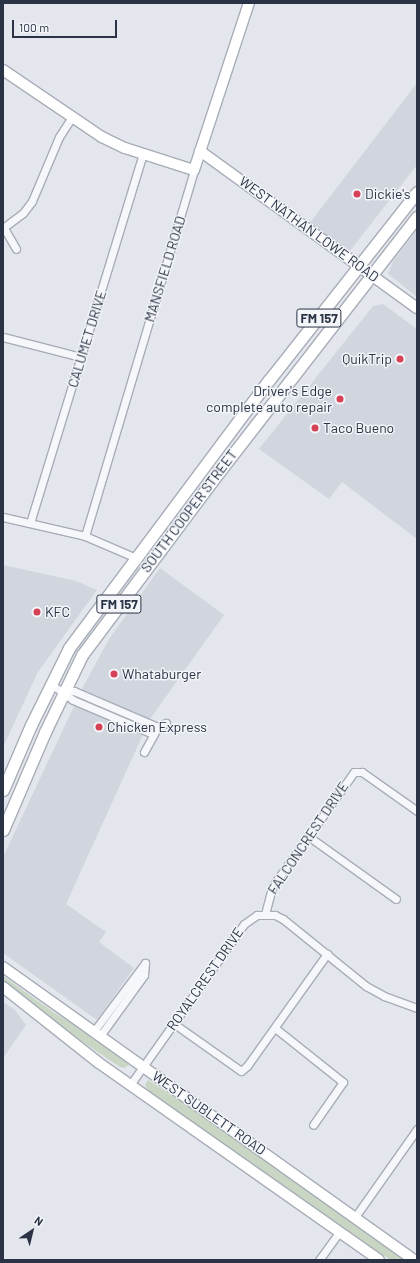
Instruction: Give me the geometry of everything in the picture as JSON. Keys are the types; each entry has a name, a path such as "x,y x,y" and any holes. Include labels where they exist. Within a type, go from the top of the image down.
{"main road":[{"name":"MANSFIELD ROAD","path":"194,170 249,3"},
{"path":"3,70 102,137 143,154 194,170"},
{"name":"WEST NATHAN LOWE ROAD","path":"200,151 417,308"},
{"name":"SOUTH COOPER STREET","path":"3,790 68,648 134,557 237,422 417,192"},
{"name":"SOUTH COOPER STREET","path":"3,830 82,655 104,623 249,432 417,217"},
{"path":"237,422 249,432"},
{"name":"WEST SUBLETT ROAD","path":"3,967 355,1216 414,1260"},
{"name":"WEST SUBLETT ROAD","path":"3,987 130,1085 379,1260"}],"street":[{"path":"16,249 3,228 23,213 32,201 59,137 72,117"},
{"name":"CALUMET DRIVE","path":"30,523 143,154"},
{"name":"MANSFIELD ROAD","path":"85,536 194,170"},
{"path":"3,337 81,357"},
{"path":"3,517 85,536 134,557"},
{"path":"51,684 73,700 153,734"},
{"path":"64,692 74,691 158,727"},
{"path":"144,752 158,727 166,723"},
{"name":"FALCONCREST DRIVE","path":"265,914 272,887 351,774 358,770 362,772 417,811"},
{"path":"308,836 396,900"},
{"path":"265,914 283,919 366,986 384,996 417,1008"},
{"name":"ROYALCREST DRIVE","path":"130,1085 244,924 257,915 265,914"},
{"path":"173,1023 241,1071 275,1028 327,954"},
{"path":"145,963 144,975 123,1005 97,1034 116,1000 145,963"},
{"path":"116,1000 123,1005"},
{"path":"275,1028 343,1082 313,1125"},
{"path":"355,1216 417,1129"},
{"path":"319,1260 339,1232"}],"shaded area":[{"path":"417,83 417,165 349,252 309,224"},
{"path":"417,230 417,297 388,274 393,261"},
{"path":"383,304 417,329 417,539 342,482 329,499 259,449 373,306"},
{"path":"3,565 76,581 97,590 38,672 3,747"},
{"path":"160,568 224,615 150,719 66,904 106,932 99,942 134,968 97,1020 3,953 3,857 84,685 109,639"},
{"path":"3,1002 15,1010 26,1025 3,1058"}],"green space":[{"path":"3,976 53,1012 83,1030 129,1064 125,1068 120,1067 49,1019 3,983"},
{"path":"148,1080 217,1125 406,1260 391,1260 338,1226 149,1092 145,1085"}],"place":[{"name":"Dickie's","path":"357,194"},
{"name":"QuikTrip","path":"400,359"},
{"name":"Driver's Edge complete auto repair","path":"340,399"},
{"name":"Taco Bueno","path":"315,428"},
{"name":"KFC","path":"37,612"},
{"name":"Whataburger","path":"114,674"},
{"name":"Chicken Express","path":"99,727"}]}
